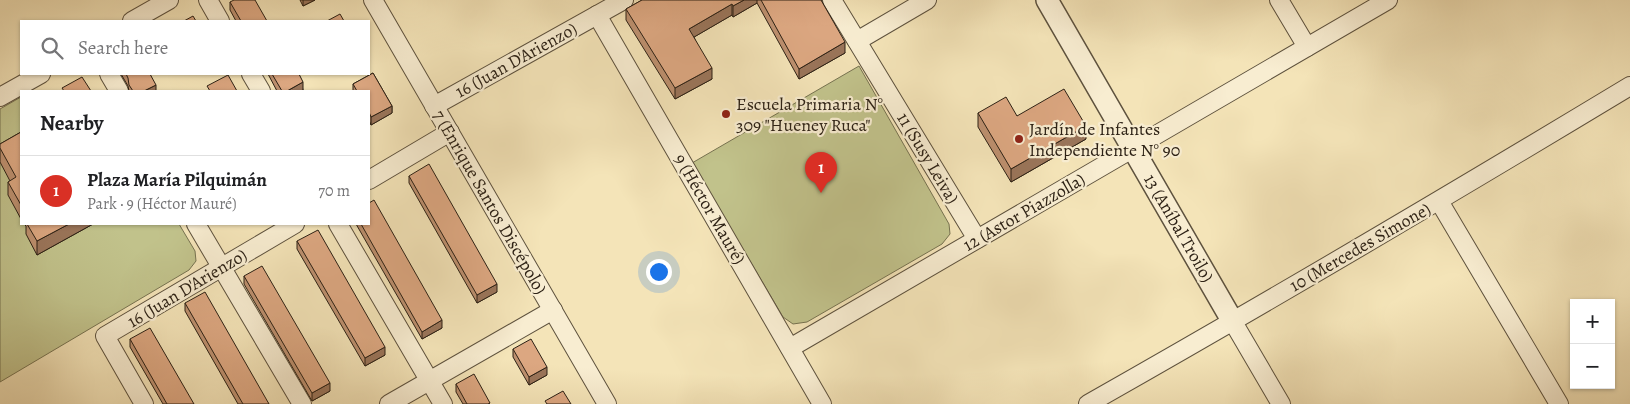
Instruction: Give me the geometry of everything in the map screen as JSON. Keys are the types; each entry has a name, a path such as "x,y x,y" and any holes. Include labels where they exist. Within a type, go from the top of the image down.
{"street":[{"path":"134,20 169,0"},
{"path":"208,0 219,20"},
{"name":"7 (Enrique Santos Discépolo)","path":"373,0 608,404"},
{"name":"16 (Juan D'Arienzo)","path":"434,106 624,0"},
{"name":"11 (Susy Leiva)","path":"832,0 978,239"},
{"path":"857,40 927,0"},
{"name":"13 (Aníbal Troilo)","path":"1047,0 1281,404"},
{"path":"1279,0 1307,47"},
{"name":"12 (Astor Piazzolla)","path":"790,348 1388,0"},
{"name":"9 (Héctor Mauré)","path":"597,15 822,404"},
{"path":"0,97 39,75"},
{"path":"110,75 118,90"},
{"path":"252,75 260,90"},
{"name":"10 (Mercedes Simone)","path":"1088,404 1233,322 1630,86"},
{"path":"370,179 450,132"},
{"path":"1439,201 1559,404"},
{"path":"197,225 302,404"},
{"name":"16 (Juan D'Arienzo)","path":"144,404 104,336 293,225"},
{"path":"339,225 443,404"},
{"path":"389,404 553,310"}],"green space":[{"path":"859,66 949,224 950,234 942,244 807,322 793,324 783,317 692,163"},
{"path":"20,98 20,225 180,225 195,251 196,261 189,270 0,382 0,109"}],"building":[{"path":"234,0 255,0 266,20 240,20 230,2"},
{"name":"Escuela Primaria N° 309 \"Hueney Ruca\"","path":"642,0 744,0 733,6 732,4 689,29 712,68 675,88 626,9"},
{"name":"Escuela Primaria N° 309 \"Hueney Ruca\"","path":"761,0 821,0 845,42 799,69"},
{"path":"340,14 343,20 329,20"},
{"path":"193,16 195,20 186,20"},
{"path":"373,73 392,106 371,117 370,90 356,90 353,84"},
{"path":"126,75 151,75 156,85 146,90 132,90"},
{"path":"228,75 236,90 209,90 207,86"},
{"path":"273,75 300,75 303,82 289,90 281,90"},
{"path":"82,77 90,90 63,90 62,88"},
{"name":"Jardín de Infantes Independiente N° 90","path":"1064,89 1086,126 1011,169 978,113 1006,97 1017,116"},
{"path":"20,133 20,203 8,182 16,177 0,148 0,144"},
{"path":"429,164 497,284 477,295 409,176"},
{"path":"374,200 442,320 422,332 362,225 370,225 370,202"},
{"path":"28,225 67,225 37,241"},
{"path":"318,230 385,347 365,358 297,241"},
{"path":"262,266 330,383 312,393 244,276"},
{"path":"205,292 269,404 243,404 185,303"},
{"path":"150,328 194,404 167,404 130,339"},
{"path":"531,339 547,367 529,377 513,349"},
{"path":"474,374 490,403 467,404 456,384"},
{"path":"563,391 571,404 547,404 545,401"}],"place":[{"name":"Escuela Primaria N° 309 \"Hueney Ruca\"","path":"726,114"},
{"name":"Jardín de Infantes Independiente N° 90","path":"1019,139"},
{"name":"Plaza María Pilquimán","path":"821,193"}]}
